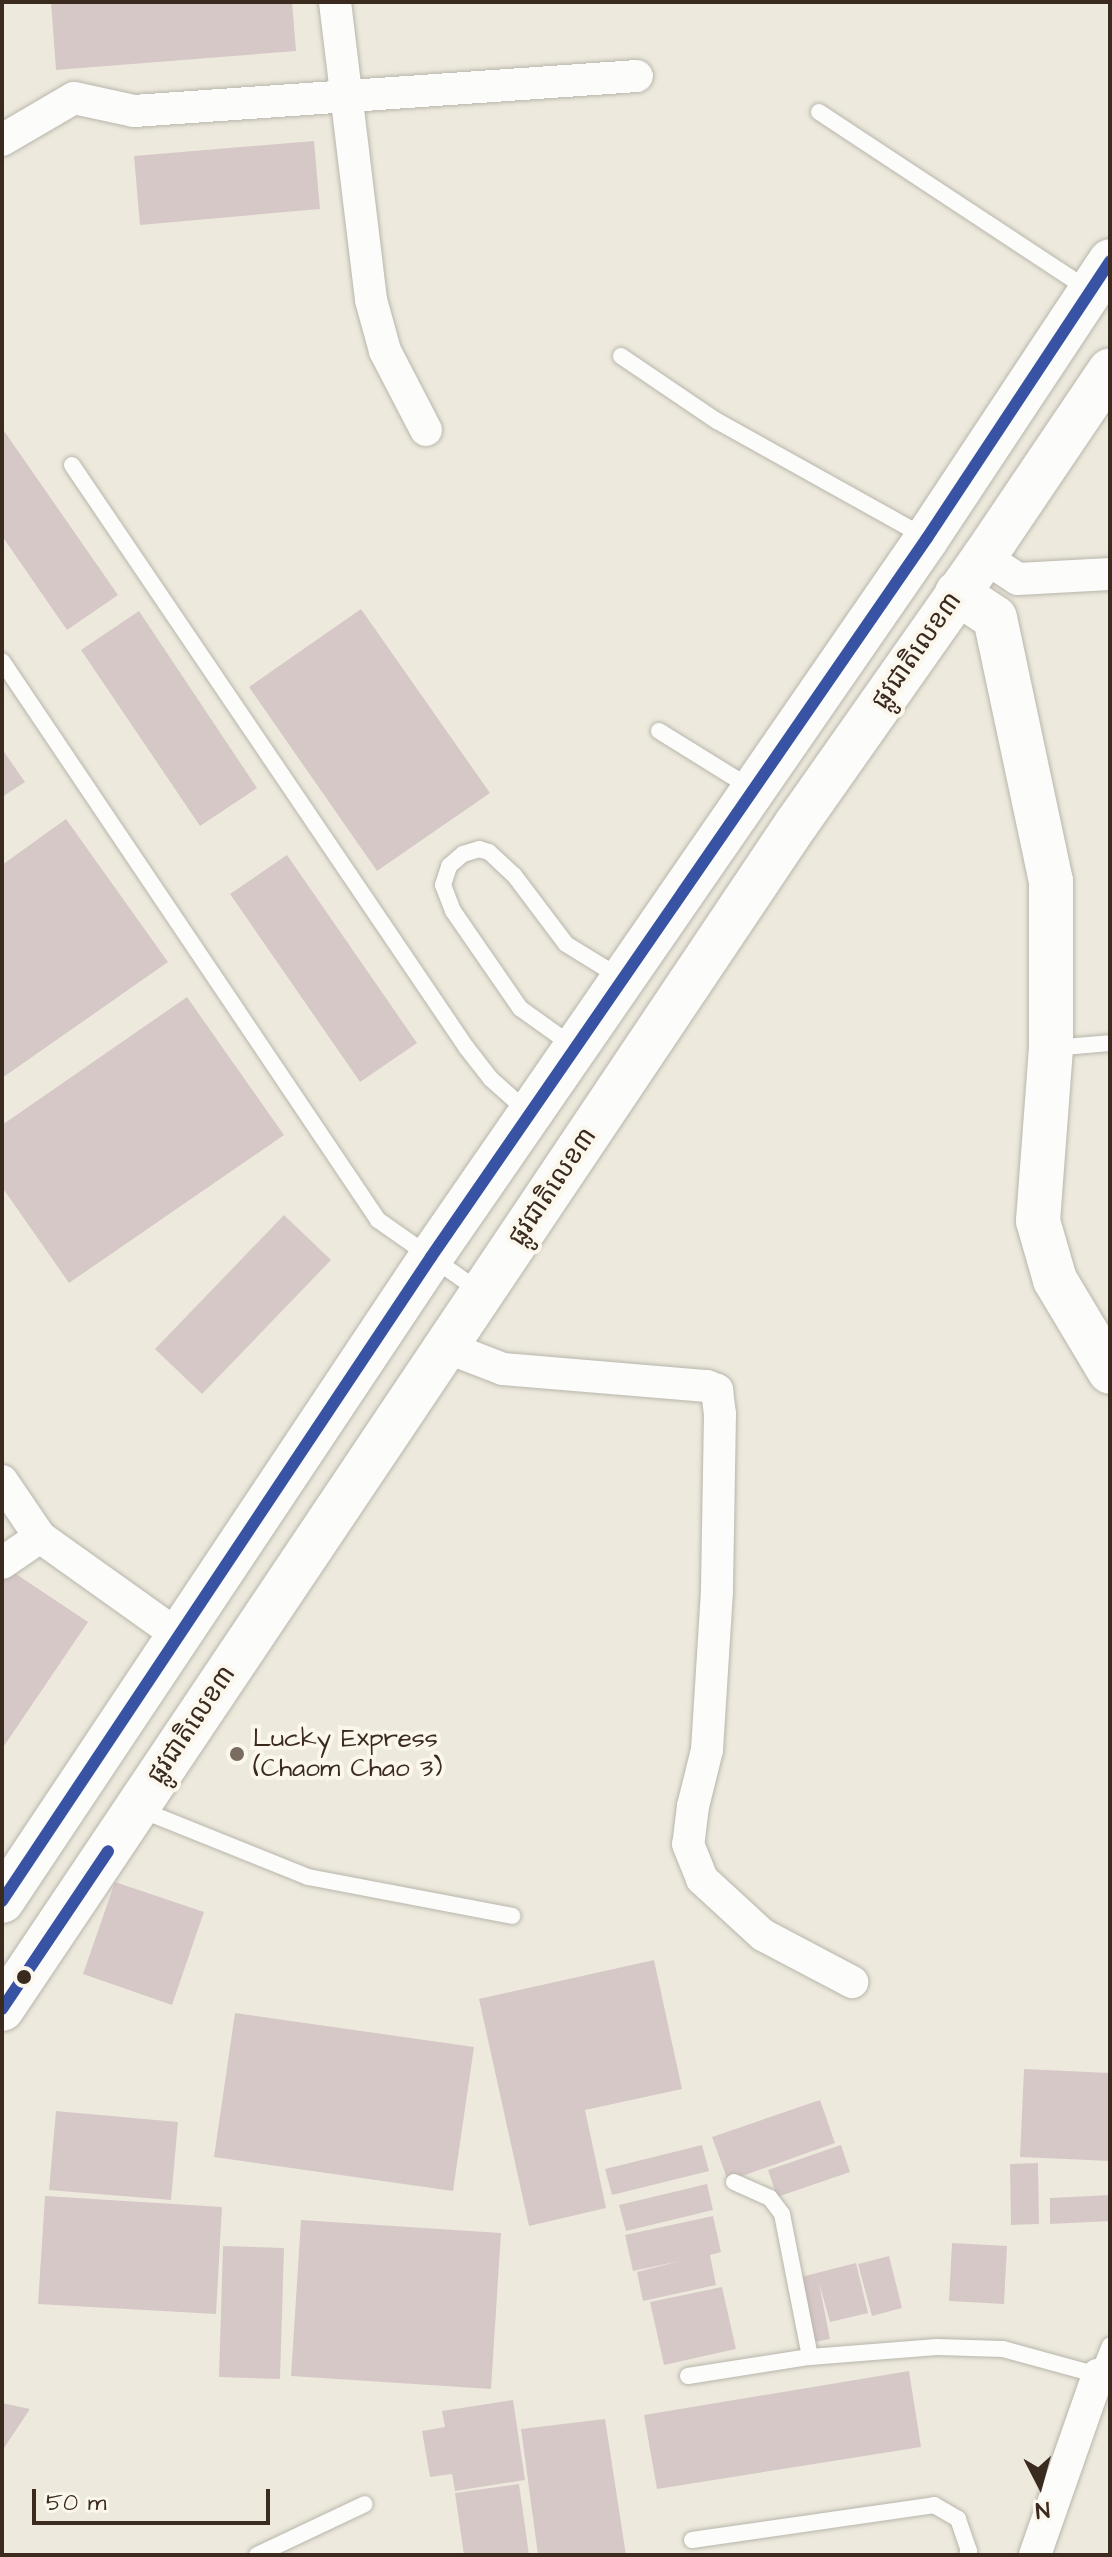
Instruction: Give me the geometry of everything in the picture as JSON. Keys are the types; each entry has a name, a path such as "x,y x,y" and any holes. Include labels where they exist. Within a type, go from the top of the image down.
{"main road":[{"path":"2,1901 431,1257 927,538 1100,276"},
{"name":"ផ្លូវជាតិលេខ៣","path":"2,2009 797,823 957,593 1001,568 1110,370"},
{"path":"957,593 995,618 1051,881 1051,1048 1038,1221 1055,1280 1103,1349"}],"street":[{"path":"335,2 371,300 385,351 426,430"},
{"path":"2,140 74,98 134,111 346,99 637,76"},
{"path":"995,618 1001,568 1110,574"},
{"path":"446,1347 503,1369 707,1386 717,1390 720,1414 717,1591 707,1750 693,1806 688,1844 702,1879 763,1935 852,1982"},
{"path":"2,1481 40,1537 179,1636"},
{"path":"2,1563 40,1537"},
{"path":"1035,2555 1104,2376"}],"lane":[{"path":"819,112 1100,276"},
{"path":"621,356 717,421 927,538"},
{"path":"72,465 466,1047 491,1079 529,1113"},
{"path":"2,661 378,1220 482,1293"},
{"path":"659,731 753,788"},
{"path":"574,1047 520,1008 453,911 443,885 449,866 463,854 479,849 489,852 514,875 566,944 621,978"},
{"path":"1051,1048 1110,1043"},
{"path":"136,1808 308,1877 512,1916"},
{"path":"734,2182 770,2198 782,2214 810,2357"},
{"path":"688,2376 810,2357 937,2347 1003,2349 1104,2376 1110,2345"},
{"path":"257,2555 365,2504"},
{"path":"692,2540 934,2505 958,2519 969,2551 967,2555"}],"building":[{"path":"51,2 292,2 296,51 56,70"},
{"path":"314,141 320,209 140,225 134,156"},
{"path":"2,428 118,595 67,630 2,536"},
{"path":"361,609 490,793 377,871 249,687"},
{"path":"139,611 257,788 200,826 81,650"},
{"path":"2,749 25,782 2,797"},
{"path":"66,819 168,962 2,1078 2,865"},
{"path":"287,855 417,1043 360,1082 230,894"},
{"path":"187,997 284,1135 69,1283 2,1187 2,1125"},
{"path":"284,1215 331,1260 202,1394 155,1349"},
{"path":"10,1570 88,1622 2,1749 2,1583"},
{"path":"115,1882 204,1912 172,2005 83,1974"},
{"path":"654,1960 682,2089 585,2110 606,2208 529,2226 479,1999"},
{"path":"235,2013 474,2047 453,2191 214,2157"},
{"path":"1024,2069 1110,2073 1110,2161 1020,2157"},
{"path":"820,2100 835,2143 728,2181 712,2137"},
{"path":"56,2111 178,2122 171,2200 49,2190"},
{"path":"702,2145 709,2171 612,2195 605,2169"},
{"path":"841,2145 850,2172 777,2197 768,2170"},
{"path":"1038,2163 1039,2224 1011,2225 1010,2164"},
{"path":"707,2184 713,2210 626,2231 619,2205"},
{"path":"1110,2195 1110,2221 1050,2224 1050,2198"},
{"path":"45,2196 222,2207 216,2314 38,2304"},
{"path":"713,2216 721,2252 710,2255 716,2285 643,2301 637,2272 680,2261 633,2271 625,2235"},
{"path":"301,2220 501,2233 491,2389 291,2376"},
{"path":"952,2243 1007,2246 1004,2304 949,2301"},
{"path":"223,2246 284,2248 280,2379 219,2377"},
{"path":"889,2256 902,2308 872,2316 858,2264"},
{"path":"856,2263 868,2313 830,2322 819,2283 830,2339 810,2343 797,2278"},
{"path":"722,2287 736,2349 664,2365 650,2302"},
{"path":"909,2371 921,2447 657,2489 644,2415"},
{"path":"513,2400 525,2480 455,2491 452,2474 430,2477 422,2431 445,2427 442,2411"},
{"path":"2,2403 30,2409 2,2451"},
{"path":"605,2419 626,2555 538,2555 521,2429"},
{"path":"519,2484 529,2555 464,2555 455,2493"}],"transit line":[{"path":"2,1901 431,1257 927,538 1110,261"},
{"path":"2,2009 108,1851"}],"place":[{"name":"Lucky Express (Chaom Chao 3)","path":"237,1754"}]}
